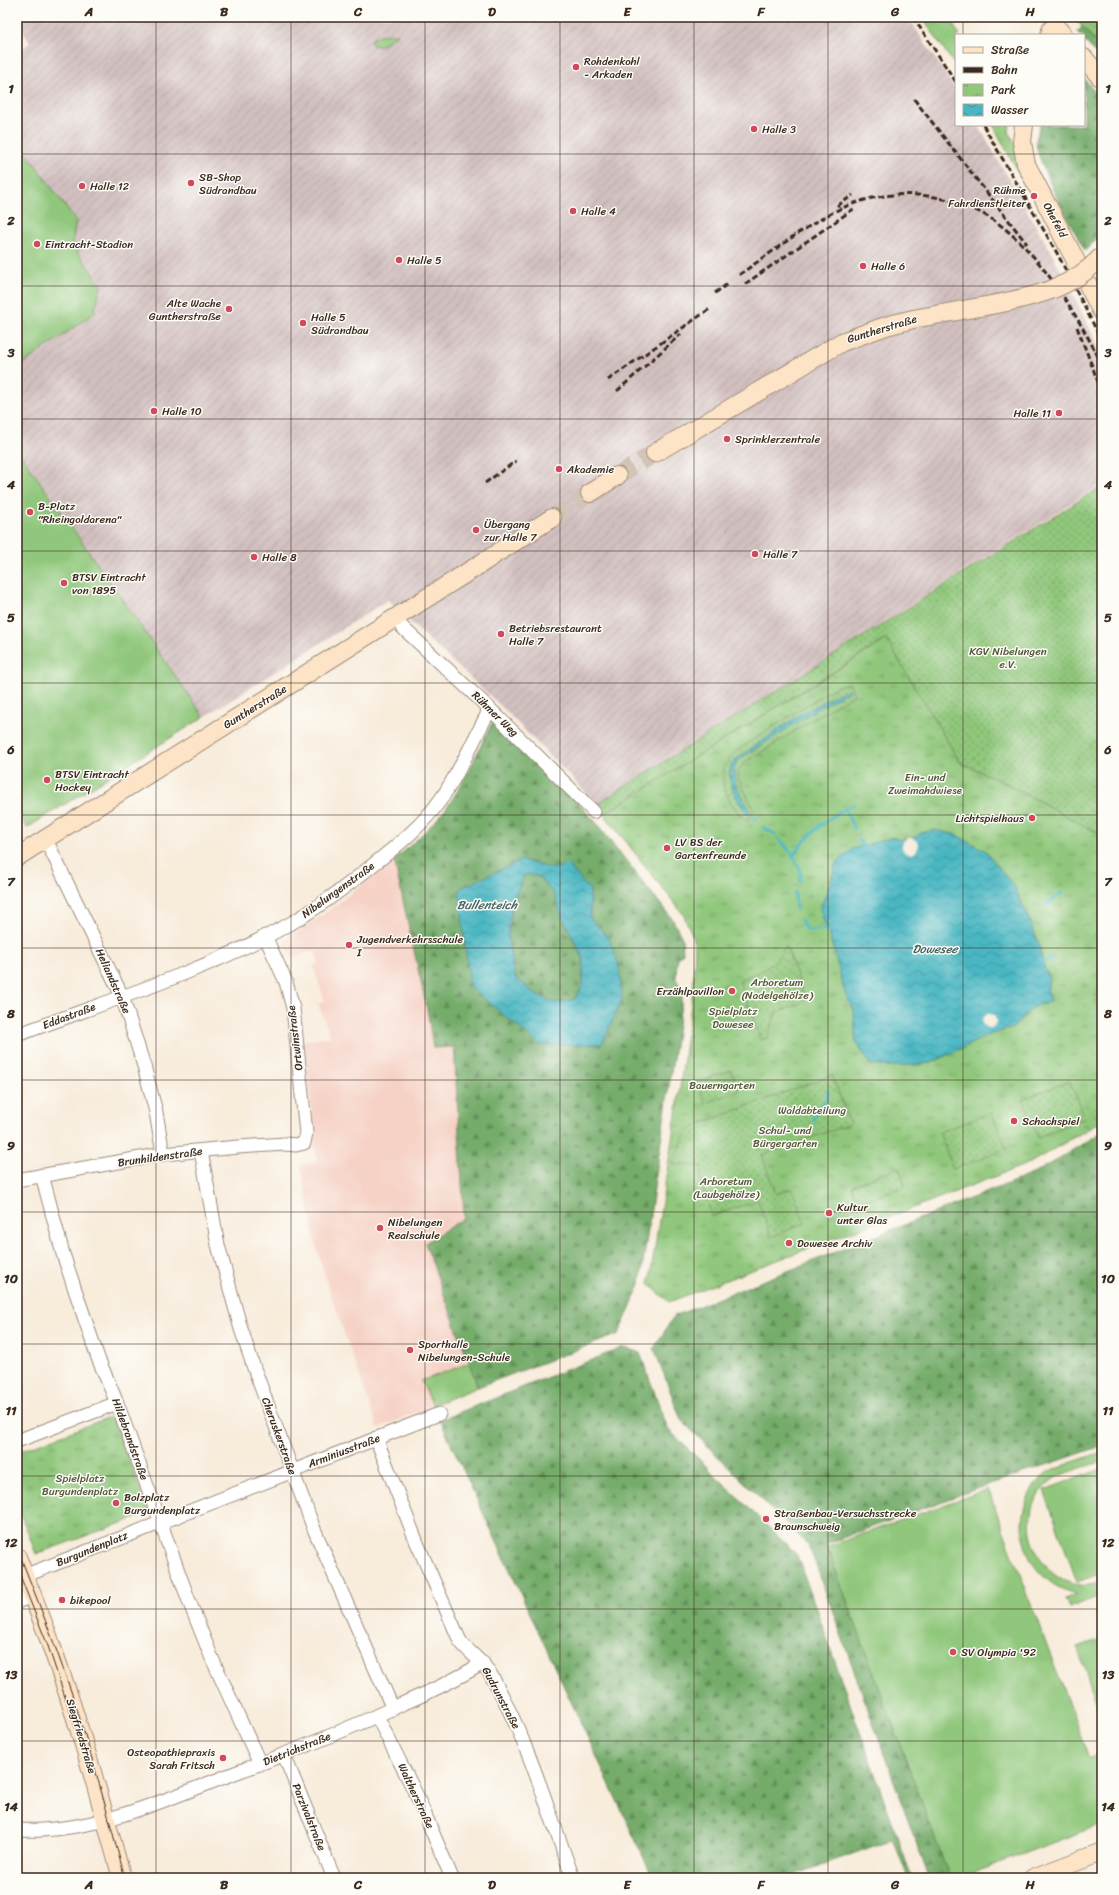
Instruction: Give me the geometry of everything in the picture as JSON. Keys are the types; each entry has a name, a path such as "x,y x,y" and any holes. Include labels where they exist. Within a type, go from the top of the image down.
{"street":[{"path":"1085,59 1102,79"},
{"name":"Ohefeld","path":"1024,126 1022,142 1026,164 1102,312"},
{"name":"Guntherstraße","path":"655,453 788,372 842,342 886,326 913,319 1023,299 1054,290 1079,277 1102,256"},
{"path":"590,493 617,476"},
{"name":"Guntherstraße","path":"17,857 395,619 552,518"},
{"name":"Rühmer Weg","path":"395,619 488,706 594,812"},
{"name":"Nibelungenstraße","path":"122,996 223,956 266,936 305,915 333,896 387,854 415,829 441,800 487,715 488,706"},
{"name":"Heliandstraße","path":"46,840 122,996 146,1072 156,1112 163,1154"},
{"name":"Ortwinstraße","path":"266,936 286,982 293,1008 306,1137 304,1143"},
{"name":"Eddastraße","path":"17,1035 122,996"},
{"name":"Brunhildenstraße","path":"17,1180 163,1154 286,1144 296,1145 304,1143"},
{"name":"Cheruskerstraße","path":"201,1151 218,1245 241,1329 292,1471 340,1592 393,1709"},
{"name":"Hildebrandstraße","path":"42,1175 63,1254 98,1358 117,1402 189,1601 211,1656 260,1764"},
{"path":"17,1441 117,1402"},
{"name":"Arminiusstraße","path":"160,1522 439,1414"},
{"name":"Gudrunstraße","path":"376,1438 417,1543 460,1641 467,1650 483,1663 490,1674 525,1745 573,1878"},
{"name":"Burgundenplatz","path":"24,1576 160,1522"},
{"name":"Siegfriedstraße","path":"17,1557 24,1576 24,1599 68,1695 88,1754 122,1878"},
{"name":"Dietrichstraße","path":"17,1830 52,1829 117,1818 284,1755 377,1716 445,1685 483,1663"},
{"name":"Waltherstraße","path":"377,1716 417,1796 452,1878"},
{"name":"Parzivalstraße","path":"284,1755 334,1878"},
{"path":"1033,1878 1102,1852"}],"shaded area":[{"path":"17,17 908,17 955,88 955,126 979,126 1051,252 1102,355 1102,484 597,804 500,705 416,628 388,600 204,717 17,449 17,368 94,313 101,286 71,244 76,221 17,140 17,52 30,43 17,23"},
{"name":"Nibelungen Realschule","path":"394,860 428,1014 433,1047 454,1046 464,1218 425,1243 478,1387 378,1428 330,1293 314,1238 301,1164 317,1162 304,1041 331,1037 318,1004 325,1001 313,966 319,963 315,950 291,958 283,941 323,915"}],"green space":[{"path":"922,17 948,17 959,34 955,34 955,66"},
{"path":"1073,17 1102,17 1102,48"},
{"path":"1082,27 1102,48 1102,61 1085,41 1085,34 1079,34 1077,32"},
{"path":"398,34 379,47 375,45 373,46 370,41 379,35"},
{"path":"1085,79 1102,101 1102,233 1085,251 1048,180 1038,151 1036,140 1040,126 1085,126"},
{"path":"994,126 1010,126 1008,132 1015,142 1031,185 1026,187"},
{"path":"17,140 76,221 72,244 101,286 94,313 17,368"},
{"name":"BTSV Eintracht von 1895","path":"17,449 204,717 27,828 17,811"},
{"name":"KGV Nibelungen e.V.","path":"1102,486 1102,835 1009,785 960,762 886,639 604,814 597,804"},
{"name":"Schul- und Bürgergarten","path":"887,639 960,762 1009,785 1102,835 1102,972 1096,1003 1102,1014 1102,1121 1030,1163 669,1302 649,1284 679,1095 693,989 695,948 692,934 683,914 604,814","holes":["920,833 985,850 1015,888 1039,944 1043,965 1049,977 1045,1004 1039,1004 1030,1010 1013,1028 991,1034 931,1063 888,1067 870,1064 856,1042 854,1012 845,993 834,951 820,909 836,863 900,840 916,837"]},
{"path":"849,683 854,694 744,763 738,772 738,778 754,810 747,822 732,805 724,787 724,769 729,759 737,750 837,686"},
{"path":"495,717 594,820 673,920 682,938 683,953 677,958 676,979 683,991 640,1284 619,1334 478,1387 425,1243 464,1218 454,1047 433,1048 428,1014 394,860 426,830 452,800","holes":["522,860 554,869 590,890 590,918 609,938 602,1044 470,987"]},
{"path":"525,874 539,877 554,894 561,914 583,958 583,985 575,999 555,1003 535,994 515,977 508,938 514,897"},
{"name":"Arboretum (Nadelgehölze)","path":"786,945 806,1001 776,1013 767,1038 761,1040 739,980 761,971 772,964 782,953"},
{"name":"Bauerngarten","path":"731,1070 739,1091 705,1103 698,1082"},
{"name":"Waldabteilung","path":"832,1075 850,1124 762,1155 776,1194 792,1188 805,1223 771,1237 758,1200 712,1216 701,1183 701,1166 672,1164 686,1133 696,1125"},
{"path":"1070,1081 1084,1118 1038,1137 1023,1099"},
{"path":"992,1113 1007,1149 953,1169 939,1132"},
{"path":"1102,1132 1102,1446 976,1489 826,1544 950,1878 929,1878 809,1546 681,1420 654,1348 674,1316 1035,1173"},
{"path":"899,1167 905,1186 861,1202 856,1201 852,1189 853,1185"},
{"path":"624,1347 640,1353 668,1429 797,1555 912,1878 908,1878 893,1839 792,1876 792,1878 653,1878 440,1420"},
{"path":"469,1363 478,1387 433,1405 421,1381"},
{"name":"Spielplatz Burgundenplatz","path":"112,1416 149,1513 36,1554 17,1505 17,1452"},
{"path":"1102,1452 1102,1461 1068,1472 1051,1481 1037,1496 1031,1514 1031,1534 1037,1552 1048,1568 1063,1580 1081,1585 1102,1582 1102,1595 1069,1608 1065,1599 1076,1594 1057,1587 1042,1575 1031,1561 1024,1544 1022,1526 1025,1507 1032,1490 1049,1471"},
{"path":"1102,1469 1102,1573 1077,1582 1044,1490"},
{"name":"SV Olympia '92","path":"988,1489 1089,1758 1102,1754 1102,1824 959,1878 939,1878 821,1549"},
{"path":"1102,1639 1102,1718 1077,1647"}],"water":[{"path":"850,689 850,691 820,707 737,761 733,772 735,773 735,783 750,811 748,815 739,803 733,790 730,776 732,762 798,716 837,694"},
{"name":"Dowesee","path":"934,830 954,834 985,850 1015,888 1039,944 1043,965 1049,977 1047,993 1050,1000 1045,1004 1039,1004 1030,1010 1013,1028 991,1034 931,1063 888,1067 870,1064 856,1042 854,1012 845,993 834,951 820,909 836,863 852,849 893,837 900,840 916,837 920,833"},
{"name":"Bullenteich","path":"522,860 554,869 567,864 590,890 590,918 609,938 619,966 622,999 602,1044 540,1045 470,987 459,889","holes":["525,874 539,877 554,894 561,914 583,958 583,985 575,999 555,1003 535,994 515,977 508,942 508,929 511,912 515,897"]}],"pier":[{"path":"910,838 916,840 918,846 916,852 910,854 904,852 902,846 904,840"},
{"path":"986,1014 992,1014 996,1018 996,1024 992,1028 986,1028 982,1024 982,1018"}],"waterway":[{"path":"793,856 799,847 820,826 854,804"},
{"path":"845,809 854,829"},
{"path":"763,827 775,834"},
{"path":"778,838 791,852 797,863"},
{"path":"859,839 862,846"},
{"path":"798,865 801,873 800,881"},
{"path":"795,892 796,909"},
{"path":"1046,905 1062,893"},
{"path":"801,920 806,930 811,930"},
{"path":"815,930 827,929"},
{"path":"1040,964 1053,958"},
{"path":"814,1121 814,1117 827,1097 828,1091"}],"tunnel":[{"path":"617,476 655,453"},
{"path":"552,518 590,493"}],"tram line":[{"path":"17,1548 72,1694 93,1762 125,1878"},
{"path":"17,1568 48,1646 86,1760"}],"railway":[{"path":"913,17 955,80"},
{"path":"914,99 1027,244"},
{"path":"984,126 1057,253 1102,341"},
{"path":"837,206 853,195"},
{"path":"797,234 825,217 855,203 895,195 937,197 976,210 994,220 1010,233 1037,261 1050,277 1073,311 1102,364"},
{"path":"745,284 855,208"},
{"path":"739,275 801,231"},
{"path":"715,293 729,283"},
{"path":"608,380 711,308"},
{"path":"1077,327 1102,392"},
{"path":"617,391 681,334"},
{"path":"485,483 516,461"}],"place":[{"name":"Rohdenkohl - Arkaden","path":"576,67"},
{"name":"Halle 3","path":"754,129"},
{"name":"SB-Shop Südrandbau","path":"191,183"},
{"name":"Halle 12","path":"82,186"},
{"name":"Rühme Fahrdienstleiter","path":"1034,196"},
{"name":"Halle 4","path":"573,211"},
{"name":"Eintracht-Stadion","path":"37,244"},
{"name":"Halle 5","path":"399,260"},
{"name":"Halle 6","path":"863,266"},
{"name":"Alte Wache Guntherstraße","path":"229,309"},
{"name":"Halle 5 Südrandbau","path":"303,323"},
{"name":"Halle 10","path":"154,411"},
{"name":"Halle 11","path":"1059,413"},
{"name":"Sprinklerzentrale","path":"727,439"},
{"name":"Akademie","path":"559,469"},
{"name":"B-Platz \"Rheingoldarena\"","path":"30,512"},
{"name":"Übergang zur Halle 7","path":"476,530"},
{"name":"Halle 7","path":"755,554"},
{"name":"Halle 8","path":"254,557"},
{"name":"BTSV Eintracht von 1895","path":"64,583"},
{"name":"Betriebsrestaurant Halle 7","path":"501,634"},
{"name":"BTSV Eintracht Hockey","path":"47,780"},
{"name":"Lichtspielhaus","path":"1032,818"},
{"name":"LV BS der Gartenfreunde","path":"667,848"},
{"name":"Jugendverkehrsschule I","path":"349,945"},
{"name":"Erzählpavillon","path":"732,991"},
{"name":"Schachspiel","path":"1014,1121"},
{"name":"Kultur unter Glas","path":"829,1213"},
{"name":"Nibelungen Realschule","path":"380,1228"},
{"name":"Dowesee Archiv","path":"789,1243"},
{"name":"Sporthalle Nibelungen-Schule","path":"410,1350"},
{"name":"Bolzplatz Burgundenplatz","path":"116,1503"},
{"name":"Straßenbau-Versuchsstrecke Braunschweig","path":"766,1519"},
{"name":"bikepool","path":"62,1600"},
{"name":"SV Olympia '92","path":"953,1652"},
{"name":"Osteopathiepraxis Sarah Fritsch","path":"223,1758"}],"park label":[{"name":"Ein- und Zweimahdwiese","path":"925,783"},
{"name":"Spielplatz Dowesee","path":"733,1017"},
{"name":"Arboretum (Laubgehölze)","path":"726,1187"}]}
